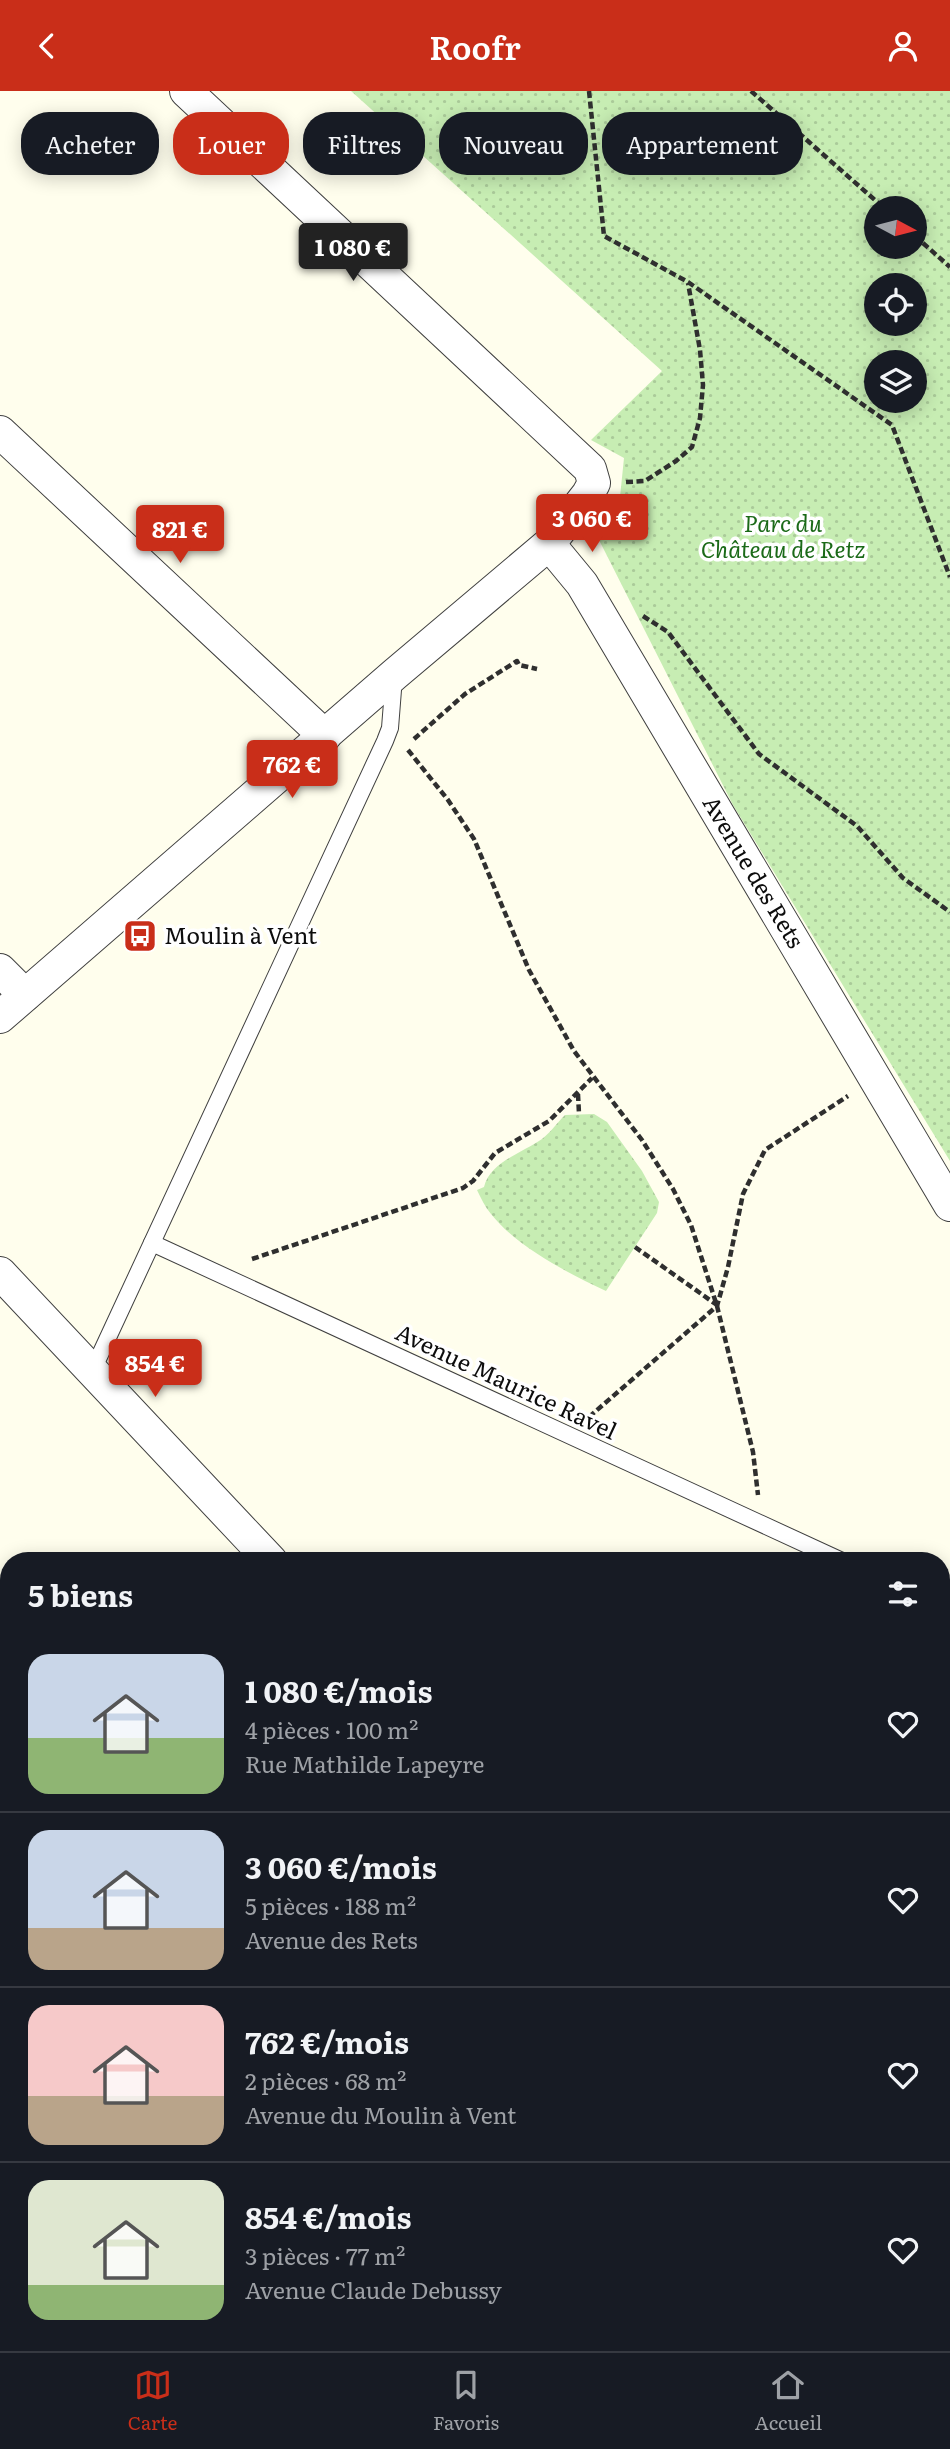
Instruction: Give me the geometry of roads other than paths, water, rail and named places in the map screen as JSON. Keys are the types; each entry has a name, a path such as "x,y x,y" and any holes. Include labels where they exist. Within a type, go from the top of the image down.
{"street":[{"path":"0,1017 548,544 589,494 594,483 590,469 186,91"},
{"path":"0,432 326,736"},
{"name":"Avenue des Rets","path":"548,544 586,590 950,1205"},
{"path":"0,970 24,995"},
{"path":"0,1273 263,1552"}],"lane":[{"path":"92,1371 385,741 390,728 395,674"},
{"name":"Avenue Maurice Ravel","path":"152,1243 823,1552"}],"place":[{"name":"Moulin à Vent","path":"140,936"}],"park label":[{"name":"Parc du Château de Retz","path":"783,537"}]}
